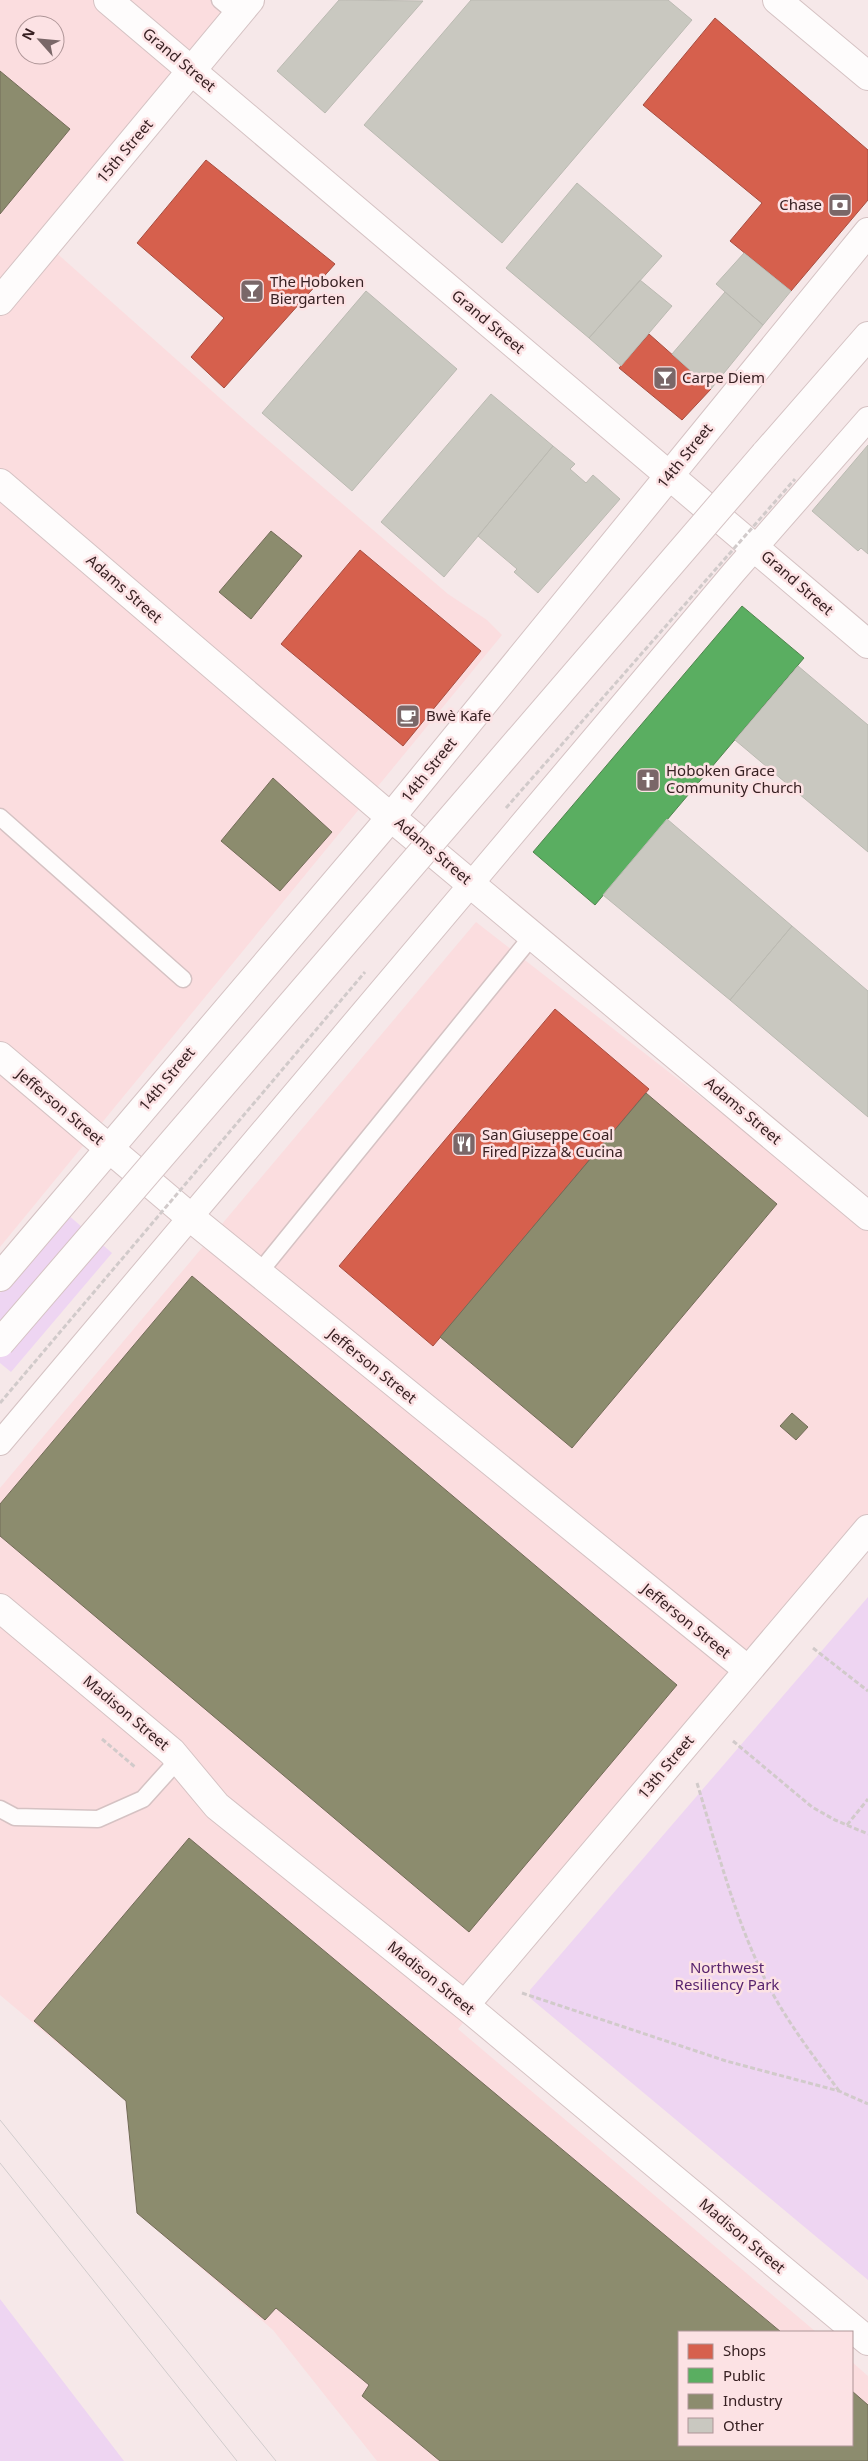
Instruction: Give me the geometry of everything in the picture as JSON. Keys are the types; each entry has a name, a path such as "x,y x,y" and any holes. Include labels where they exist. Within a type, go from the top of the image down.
{"street":[{"name":"Grand Street","path":"108,0 868,644"},
{"path":"776,0 868,76"},
{"name":"15th Street","path":"0,301 192,71 236,5"},
{"name":"14th Street","path":"0,1263 105,1145 386,813 669,476 868,232"},
{"path":"0,1343 868,336"},
{"path":"0,1443 471,883 755,548 868,419"},
{"name":"Adams Street","path":"0,483 386,813 868,1216"},
{"name":"14th Street","path":"386,813 640,499"},
{"name":"Jefferson Street","path":"0,1056 258,1274 748,1670"},
{"name":"14th Street","path":"0,1277 105,1145"},
{"name":"13th Street","path":"465,2005 868,1529"},
{"name":"Madison Street","path":"0,1608 172,1752 217,1806 465,2005 868,2341"}],"lane":[{"path":"0,816 183,979"},
{"path":"258,1274 533,935"},
{"path":"0,1809 15,1817 98,1818 143,1799 178,1760"}],"path":[{"path":"500,816 795,479"},
{"path":"0,1402 371,966"},
{"path":"813,1648 868,1691"},
{"path":"733,1741 812,1807 868,1834"},
{"path":"697,1783 741,1922 764,1977 796,2033 839,2091"},
{"path":"847,1825 868,1799"},
{"path":"522,1993 726,2061 839,2091 868,2104"}],"shaded area":[{"path":"0,0 264,0 52,249 248,423 448,594 487,620 502,635 0,1247"},
{"path":"476,922 868,1227 868,1535 458,2029 815,2331 678,2331 678,2446 853,2446 853,2363 868,2376 868,2461 377,2461 273,2330 137,2213 126,2101 0,1995 0,1488"}],"green space":[{"path":"67,1214 112,1253 11,1372 0,1363 0,1293"},
{"name":"Northwest Resiliency Park","path":"868,1597 868,2280 530,1998 530,1990"},
{"path":"0,2299 124,2461 0,2461"}],"building: Shops":[{"path":"715,18 868,150 868,200 791,291 730,241 762,203 643,105"},
{"name":"The Hoboken Biergarten","path":"206,160 335,264 224,388 191,357 224,318 137,243"},
{"name":"Carpe Diem","path":"649,334 711,389 682,420 619,368"},
{"path":"360,550 481,651 403,746 281,644"},
{"path":"555,1009 649,1089 433,1346 339,1266"}],"building: Public":[{"name":"Hoboken Grace Community Church","path":"742,606 804,658 595,905 533,852"}],"building: Industry":[{"path":"0,71 70,129 0,214"},
{"path":"271,531 302,556 251,619 219,592"},
{"path":"273,778 332,832 280,891 221,841"},
{"path":"646,1093 777,1204 572,1448 440,1337"},
{"path":"192,1276 677,1685 469,1932 0,1536 0,1504"},
{"path":"792,1413 808,1427 796,1440 780,1426"},
{"path":"189,1838 780,2331 678,2331 678,2446 853,2446 853,2392 868,2405 868,2461 440,2461 362,2396 369,2385 276,2308 265,2320 137,2213 126,2101 34,2021"}],"building: Other":[{"path":"339,0 423,1 325,113 277,71"},
{"path":"471,0 668,0 692,20 502,243 364,125"},
{"path":"577,183 662,256 589,338 506,268"},
{"path":"744,253 791,291 763,325 716,284"},
{"path":"640,280 672,306 621,366 589,338"},
{"path":"366,291 457,369 352,491 262,413"},
{"path":"725,292 763,325 711,389 672,354"},
{"path":"491,394 553,446 444,577 381,522"},
{"path":"868,445 868,554 861,548 858,551 812,511"},
{"path":"553,446 575,464 570,469 586,483 593,475 620,499 538,593 514,572 517,569 478,536"},
{"path":"798,666 868,725 868,852 735,740"},
{"path":"667,819 792,926 730,1000 603,895"},
{"path":"792,926 868,991 868,1117 730,1000"}],"tram line":[{"path":"0,2120 276,2461"},
{"path":"0,2163 237,2461"}],"place":[{"name":"Chase","path":"840,205"},
{"name":"The Hoboken Biergarten","path":"252,291"},
{"name":"Carpe Diem","path":"665,378"},
{"name":"Bwè Kafe","path":"408,716"},
{"name":"Hoboken Grace Community Church","path":"648,780"},
{"name":"San Giuseppe Coal Fired Pizza & Cucina","path":"464,1144"}]}
